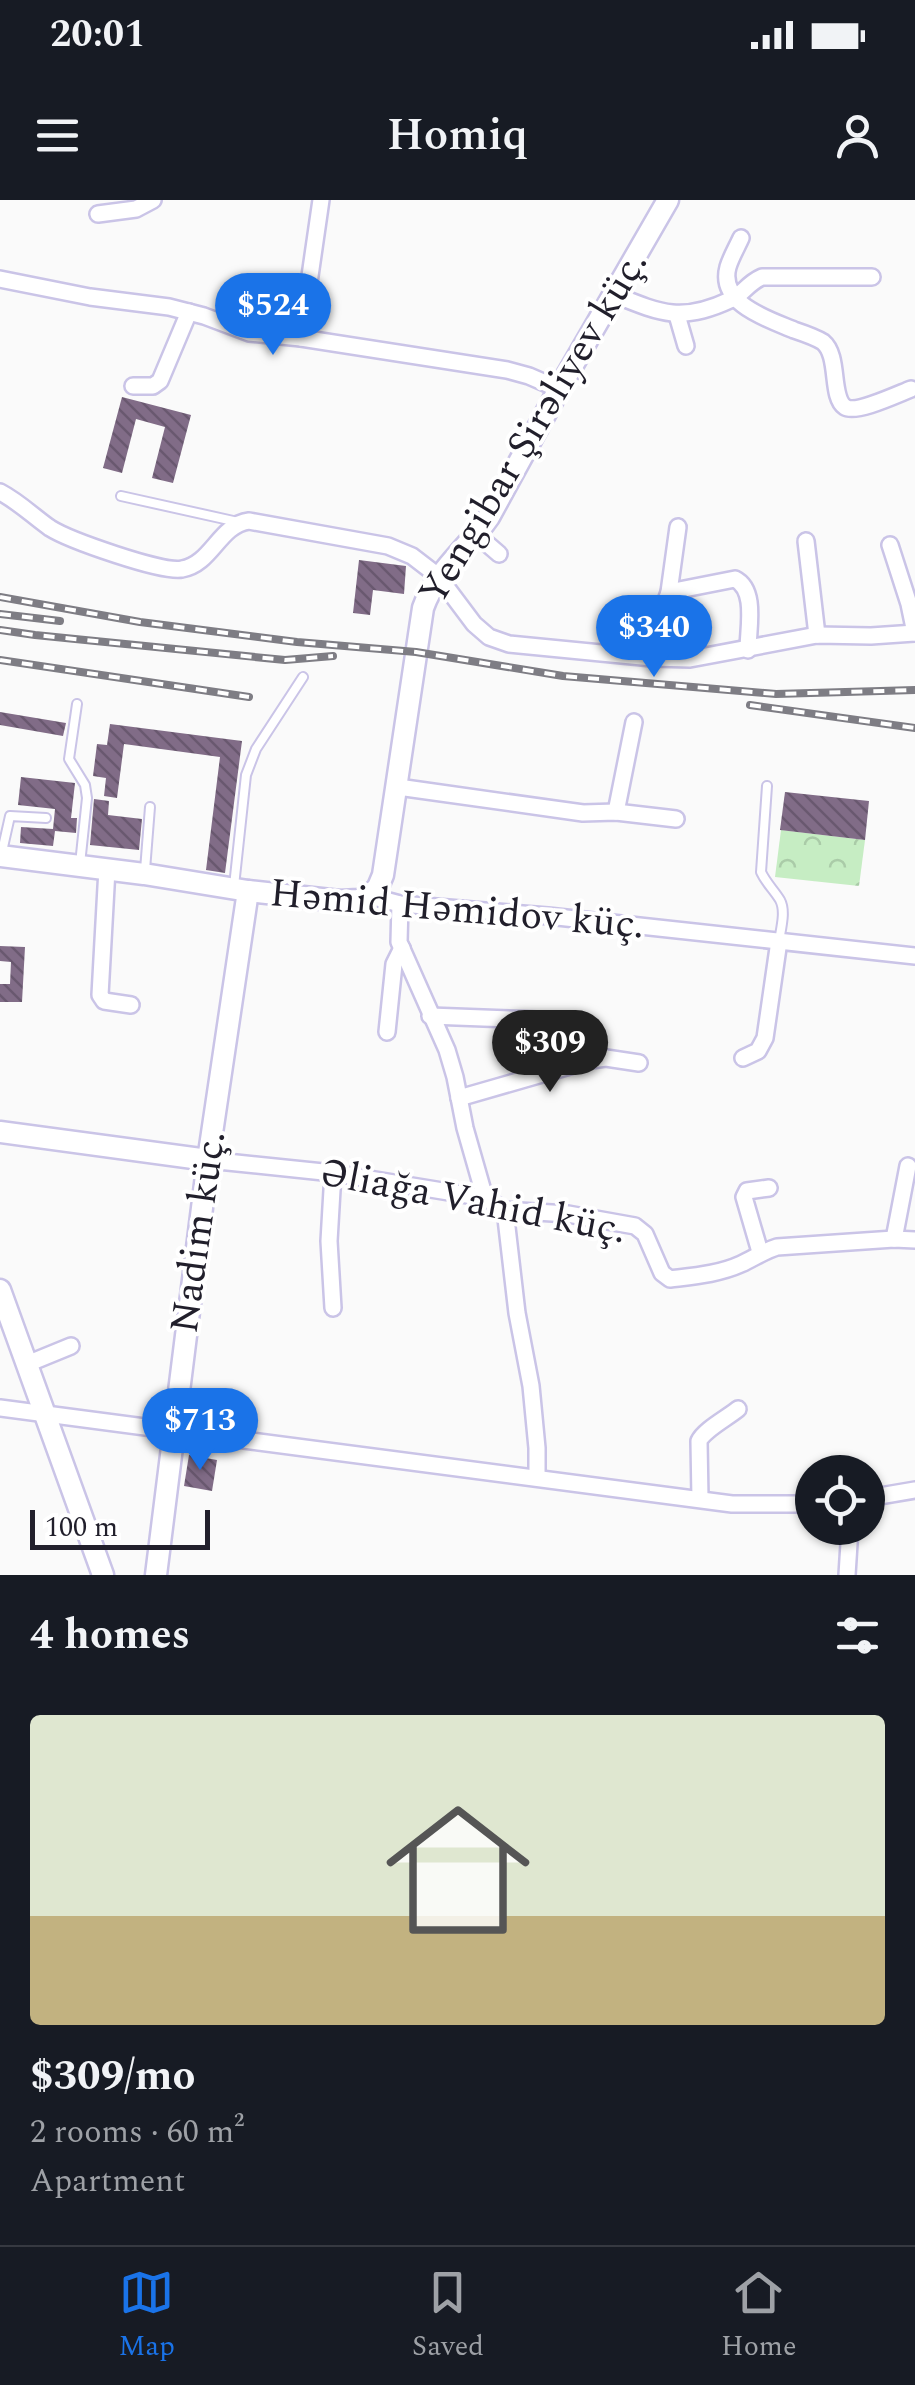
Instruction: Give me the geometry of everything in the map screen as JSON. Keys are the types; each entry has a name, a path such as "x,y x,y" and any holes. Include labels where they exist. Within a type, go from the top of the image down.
{"street":[{"path":"98,214 136,209 153,200"},
{"path":"301,338 321,200"},
{"name":"Yengibar Şirəliyev küç.","path":"370,896 383,875 423,608 429,592 490,516 668,200"},
{"path":"741,238 728,268 727,284 735,299 758,314 823,343 831,353 840,401 845,408 855,410 911,389"},
{"path":"614,294 677,315 735,299 749,283 762,277 872,277"},
{"path":"0,279 168,307 249,333 507,370 559,389"},
{"path":"133,386 160,382 188,312"},
{"path":"677,315 686,346"},
{"path":"0,492 68,537 164,569 183,569 200,561 238,522 388,546 412,556 438,576 474,624 489,637 508,644 652,658 690,659 818,636 915,633 890,544"},
{"path":"652,658 669,592 678,527"},
{"path":"476,536 499,554"},
{"path":"806,540 818,636"},
{"path":"669,592 735,579 744,583 748,594 748,650"},
{"path":"616,812 634,722"},
{"path":"398,787 583,814 616,812 676,819"},
{"name":"Həmid Həmidov küç.","path":"1,856 340,901 370,896 400,904 915,956"},
{"path":"106,869 100,995 104,1001 131,1005"},
{"name":"Nadim küç.","path":"156,1575 241,889"},
{"path":"400,904 398,932 402,948 447,1050 485,1198"},
{"path":"743,1058 758,1051 765,1038 779,941"},
{"path":"387,1032 394,964 402,948"},
{"path":"430,1016 536,1020"},
{"path":"459,1098 591,1060 606,1058 640,1064"},
{"name":"Əliağa Vahid küç.","path":"0,1132 333,1174 485,1198 505,1210 568,1214 634,1226 644,1234 662,1273 670,1279 709,1274 778,1247 894,1238 915,1240"},
{"path":"894,1238 908,1166"},
{"path":"333,1174 328,1241 333,1308"},
{"path":"760,1252 744,1197 748,1191 769,1188"},
{"path":"505,1210 517,1313 531,1386 536,1477"},
{"path":"0,1290 103,1575"},
{"path":"26,1364 72,1346"},
{"path":"0,1408 700,1499 795,1505"},
{"path":"700,1499 699,1442 702,1435 738,1409"},
{"path":"885,1495 915,1490"},
{"path":"847,1575 849,1545"}],"lane":[{"path":"121,496 238,522"},
{"path":"241,889 246,775 256,750 302,677"},
{"path":"77,704 69,759 86,784 87,798 79,866"},
{"path":"767,786 761,872 783,909 779,941"},
{"path":"144,874 150,807"},
{"path":"1,856 10,816 46,818"}],"green space":[{"path":"781,830 865,840 859,886 775,877"}],"building":[{"path":"122,397 191,415 173,483 152,478 165,427 136,419 122,473 103,468"},
{"path":"359,560 406,566 404,594 373,590 370,615 353,613"},
{"path":"0,712 66,723 63,736 0,725"},
{"path":"110,724 242,741 225,873 206,870 220,757 124,744 117,798 104,796 106,778 93,776 97,744 107,745"},
{"path":"21,777 75,783 71,818 77,818 76,833 55,831 53,846 20,843 21,827 53,829 55,809 18,805"},
{"path":"785,792 869,801 865,840 780,830"},
{"path":"94,799 109,801 108,815 142,819 139,850 90,845"},
{"path":"0,946 25,947 22,1002 0,1002 0,984 10,984 11,962 0,961"},
{"path":"189,1455 217,1460 212,1491 184,1486"}],"railway":[{"path":"0,597 140,622 416,652 563,676 776,694 915,690"},
{"path":"0,614 60,621"},
{"path":"0,630 285,660 333,656"},
{"path":"0,660 249,697"},
{"path":"750,705 915,728"}]}
